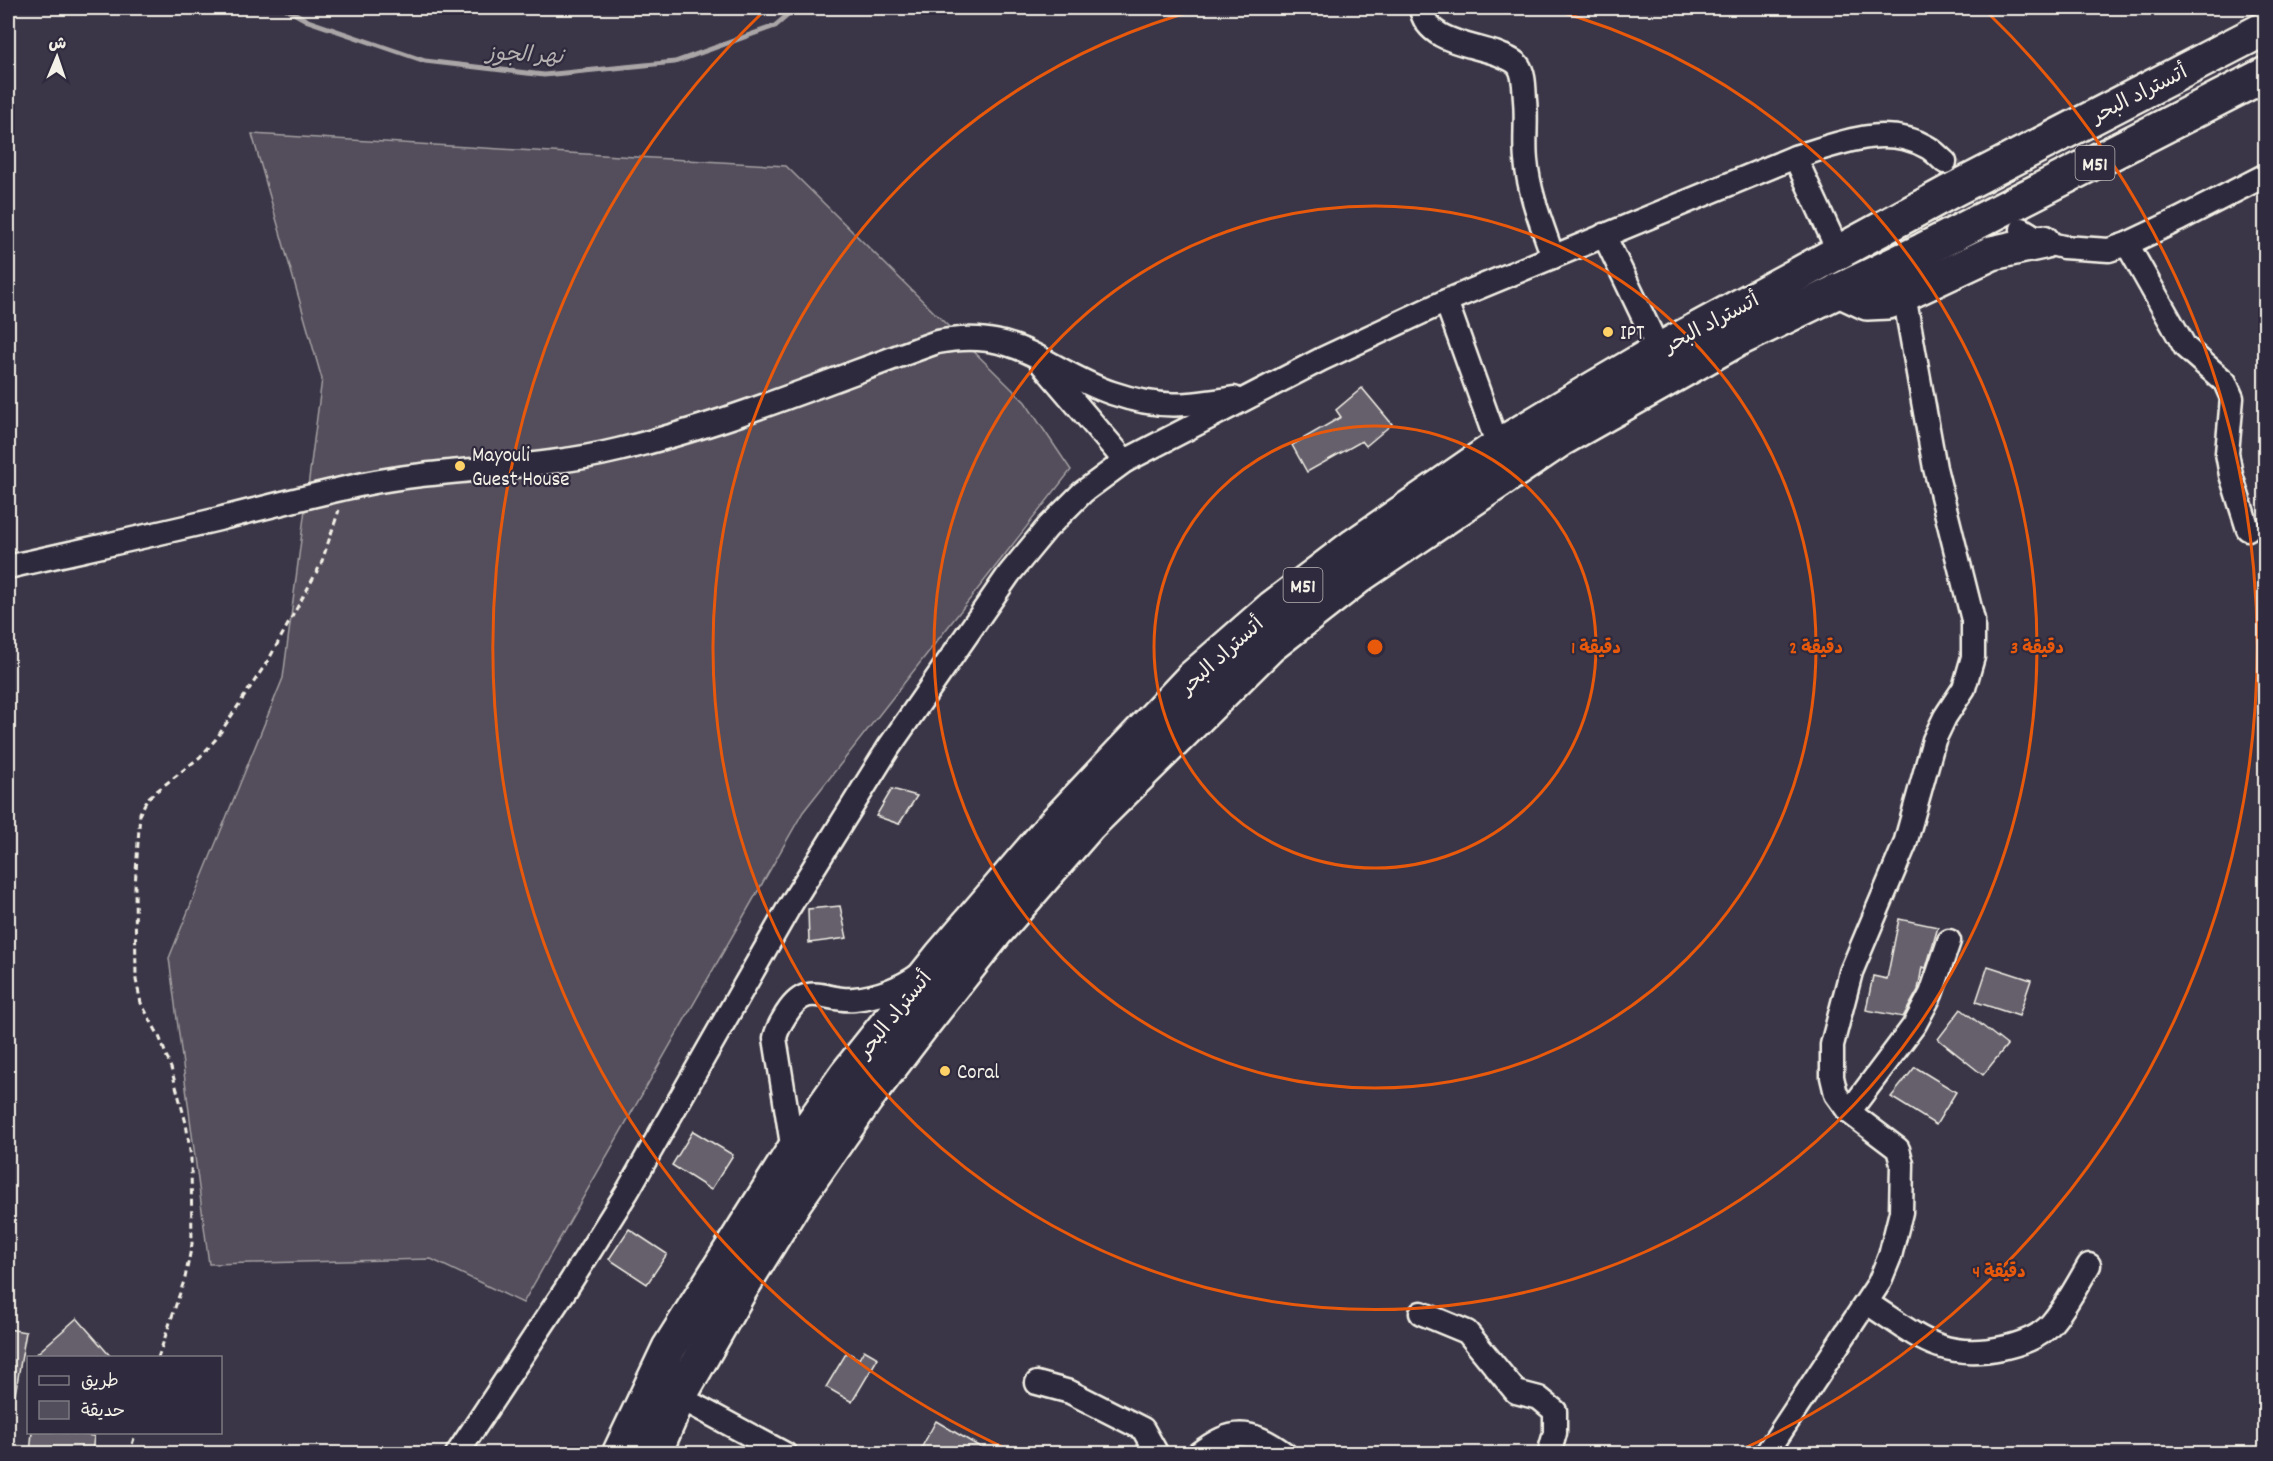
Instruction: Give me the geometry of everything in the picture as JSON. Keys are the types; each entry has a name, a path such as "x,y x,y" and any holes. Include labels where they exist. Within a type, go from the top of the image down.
{"highway":[{"name":"أتستراد البحر","path":"620,1454 669,1348 793,1151 846,1075 941,956 1056,822 1192,678 1272,608 1355,545 1498,446 1659,350 1951,191 2265,28"},
{"name":"أتستراد البحر","path":"654,1454 679,1397 740,1290 796,1200 866,1099 995,933 1089,825 1270,646 1362,574 1560,440 1737,340 1934,245 2265,74"},
{"path":"1839,290 1867,303 1888,302 2033,235"}],"street":[{"path":"1421,8 1422,17 1430,27 1445,38 1507,58 1516,62 1521,71 1526,116 1526,159 1532,199 1553,257"},
{"path":"456,1454 566,1289 627,1192 788,909 889,747 1025,553 1083,492 1125,461 1322,359 1446,302 1795,157 1873,136 1896,136 1928,147 1945,162"},
{"path":"1795,157 1839,253"},
{"path":"2033,235 2080,250 2109,250 2127,244 2265,175"},
{"path":"1604,235 1659,350"},
{"path":"2127,244 2185,347 2224,382 2232,398 2227,453 2231,475 2248,529"},
{"path":"1766,1454 1867,1303 1879,1283 1890,1256 1900,1212 1902,1164 1898,1149 1849,1112 1836,1094 1832,1077 1832,1045 1851,972 1905,844 1934,740 1945,717 1964,688 1973,657 1973,620 1935,468 1904,295"},
{"path":"1446,302 1498,446"},
{"path":"8,567 348,488 440,472 543,462 614,452 719,423 835,378 944,341 962,338 1016,346 1111,393 1149,403 1187,406 1254,395"},
{"path":"1033,353 1125,461"},
{"path":"1849,1112 1915,1024 1931,994 1949,941"},
{"path":"793,1151 775,1038 777,1029 795,1000 812,994 852,1000 882,993 913,979 941,956"},
{"path":"1867,1303 1926,1341 1948,1350 1968,1353 1990,1351 2012,1346 2038,1335 2060,1312 2089,1265"},
{"path":"1421,1313 1467,1332 1516,1392 1539,1398 1555,1411 1555,1433 1549,1454"},
{"path":"1037,1383 1070,1392 1143,1429 1157,1454"},
{"path":"679,1397 785,1454"},
{"path":"1198,1454 1219,1438 1235,1435 1251,1436 1272,1444 1285,1454"}],"path":[{"path":"159,1356 185,1278 192,1244 191,1158 186,1123 171,1068 159,1036 141,1003 136,980 135,887 140,813 148,798 200,757 216,739 269,659 321,564 348,488"},
{"path":"129,1454 135,1434"}],"green space":[{"path":"252,134 786,166 1025,402 1071,470 803,812 523,1303 431,1259 209,1264 169,958 283,678 322,379"}],"building":[{"path":"1362,388 1392,424 1366,446 1362,441 1307,472 1292,445 1341,417 1336,410"},
{"path":"892,789 917,796 899,824 876,816"},
{"path":"840,906 847,938 809,943 808,909"},
{"path":"1899,919 1938,927 1926,968 1922,967 1918,990 1903,1017 1866,1010 1873,976 1887,979"},
{"path":"1988,966 2031,980 2019,1016 1976,1002"},
{"path":"1961,1009 2007,1045 1983,1075 1938,1039"},
{"path":"1915,1067 1956,1092 1936,1125 1891,1097"},
{"path":"693,1131 733,1155 711,1190 672,1165"},
{"path":"629,1229 667,1254 647,1284 609,1259"},
{"path":"77,1318 110,1356 34,1356"},
{"path":"8,1329 26,1332 15,1395 8,1394"},
{"path":"864,1350 878,1358 852,1402 826,1387 847,1352 859,1359"},
{"path":"936,1421 992,1454 918,1454"},
{"path":"32,1434 94,1436 92,1454 30,1454"}],"waterway":[{"name":"نهر الجوز","path":"285,8 308,21 425,61 544,75 675,62 775,26 796,8"}],"tunnel":[{"path":"1945,162 2009,218"}],"place":[{"name":"IPT","path":"1608,332"},
{"name":"Mayouli Guest House","path":"460,466"},
{"name":"Coral","path":"945,1071"}]}
